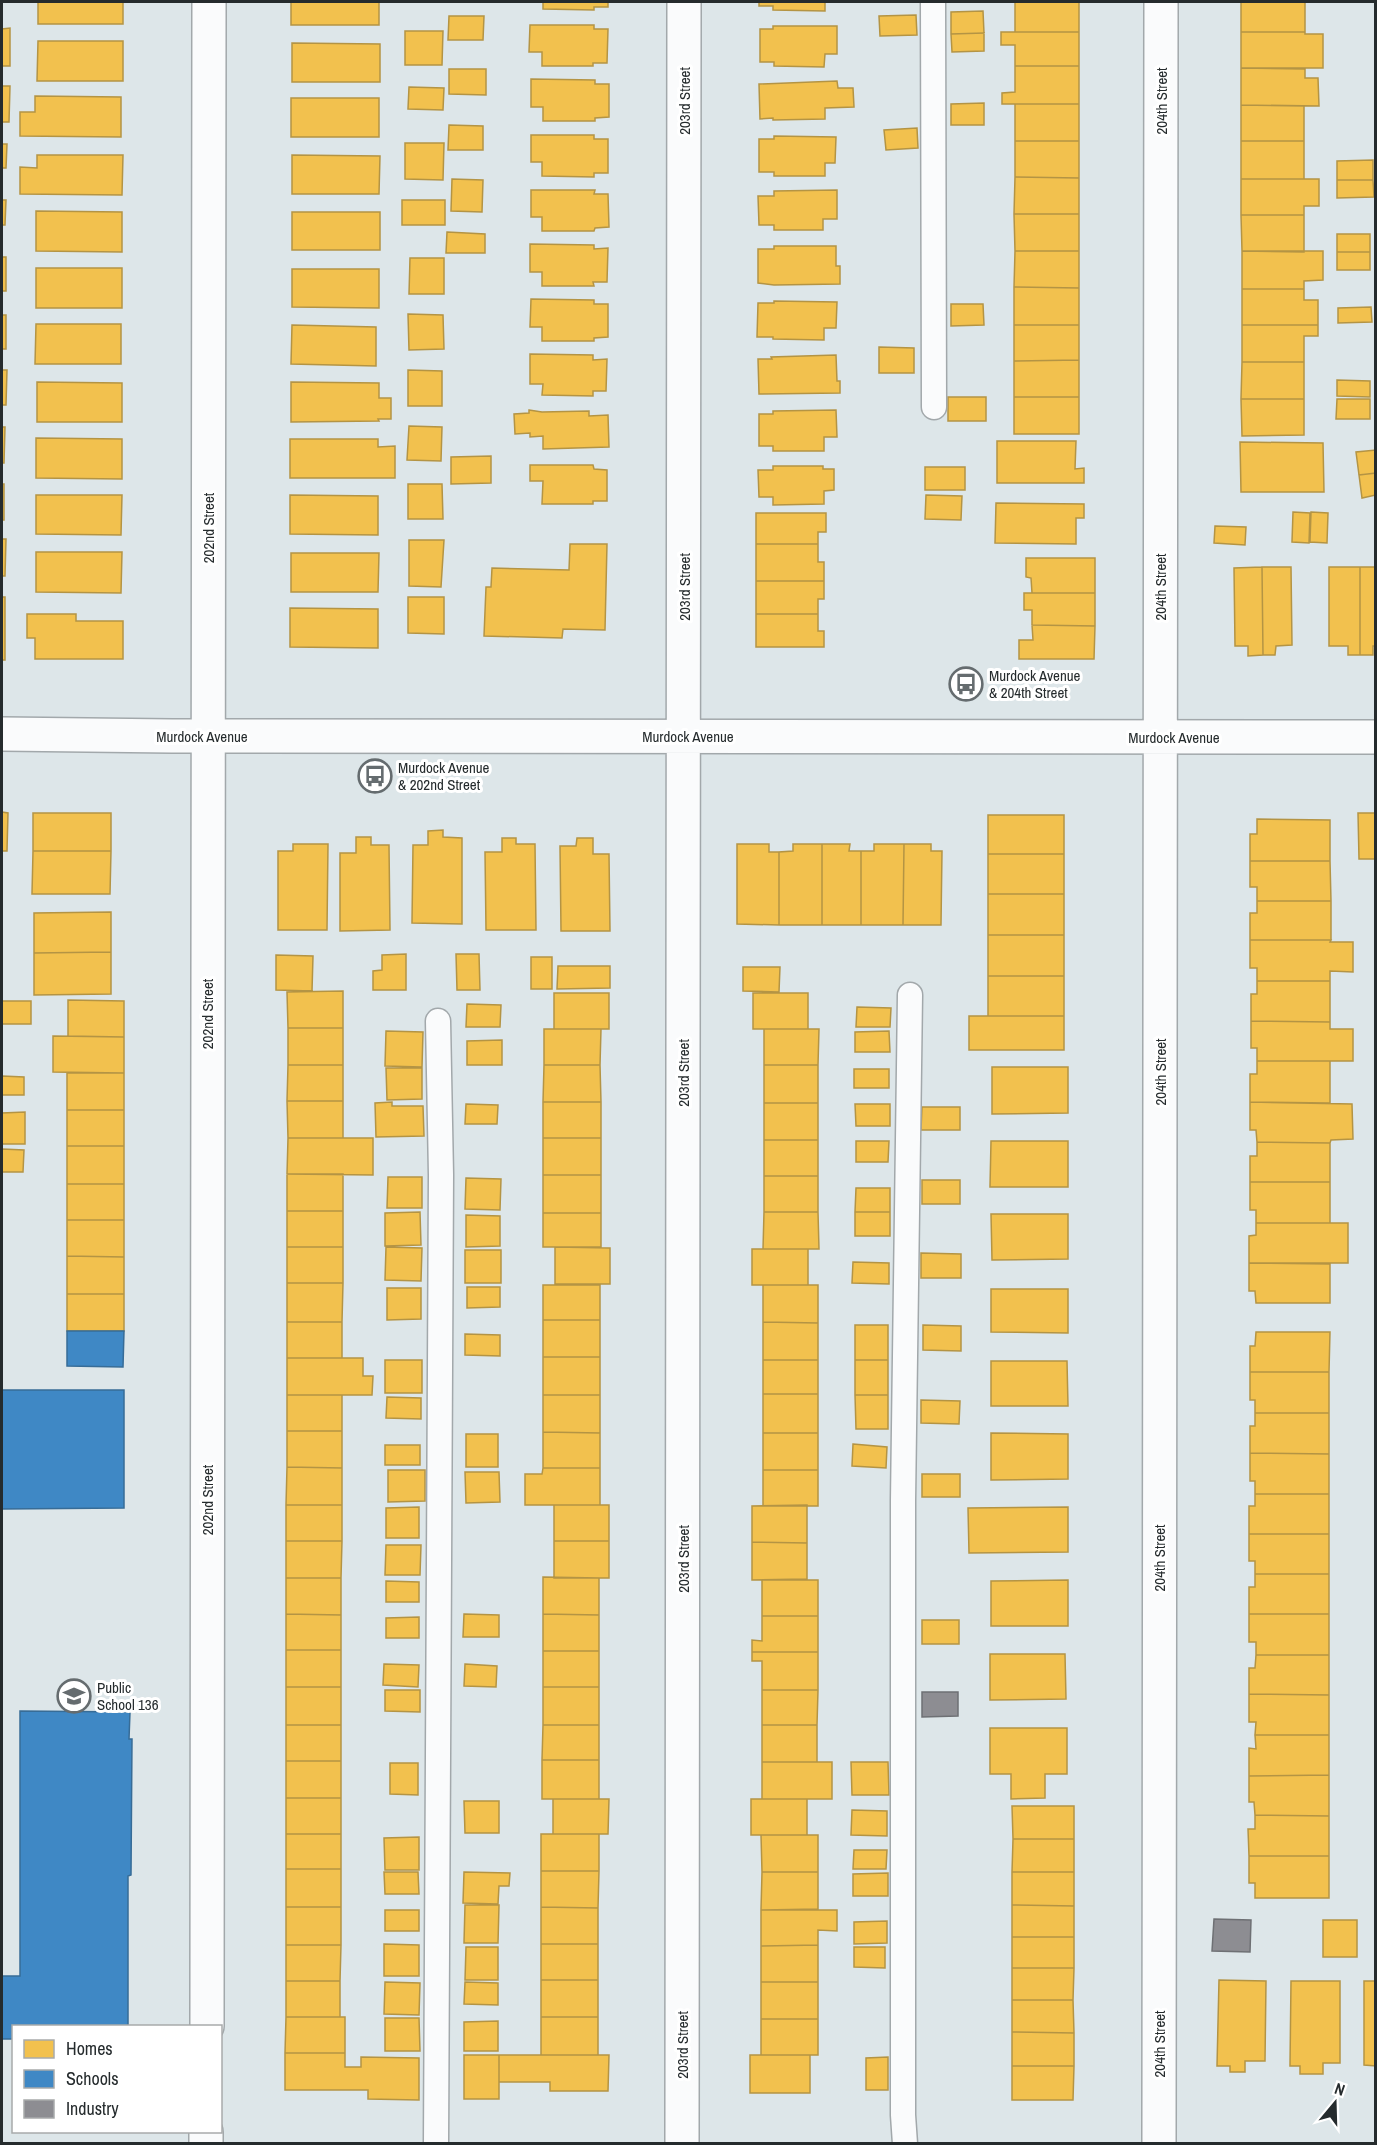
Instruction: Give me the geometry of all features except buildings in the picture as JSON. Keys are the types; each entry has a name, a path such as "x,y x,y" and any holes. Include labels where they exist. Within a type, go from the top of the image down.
{"street":[{"name":"202nd Street","path":"207,2025 209,2"},
{"name":"203rd Street","path":"682,2144 684,2"},
{"name":"204th Street","path":"1159,2144 1161,2"},
{"name":"Murdock Avenue","path":"2,734 1376,737"}],"lane":[{"path":"933,2 934,407"},
{"path":"905,2144 903,2115 903,1501 910,995"},
{"path":"436,2144 441,1187 438,1021"}],"place":[{"name":"Murdock Avenue & 204th Street","path":"966,684"},
{"name":"Murdock Avenue & 202nd Street","path":"375,776"},
{"name":"Public School 136","path":"74,1696"}]}
